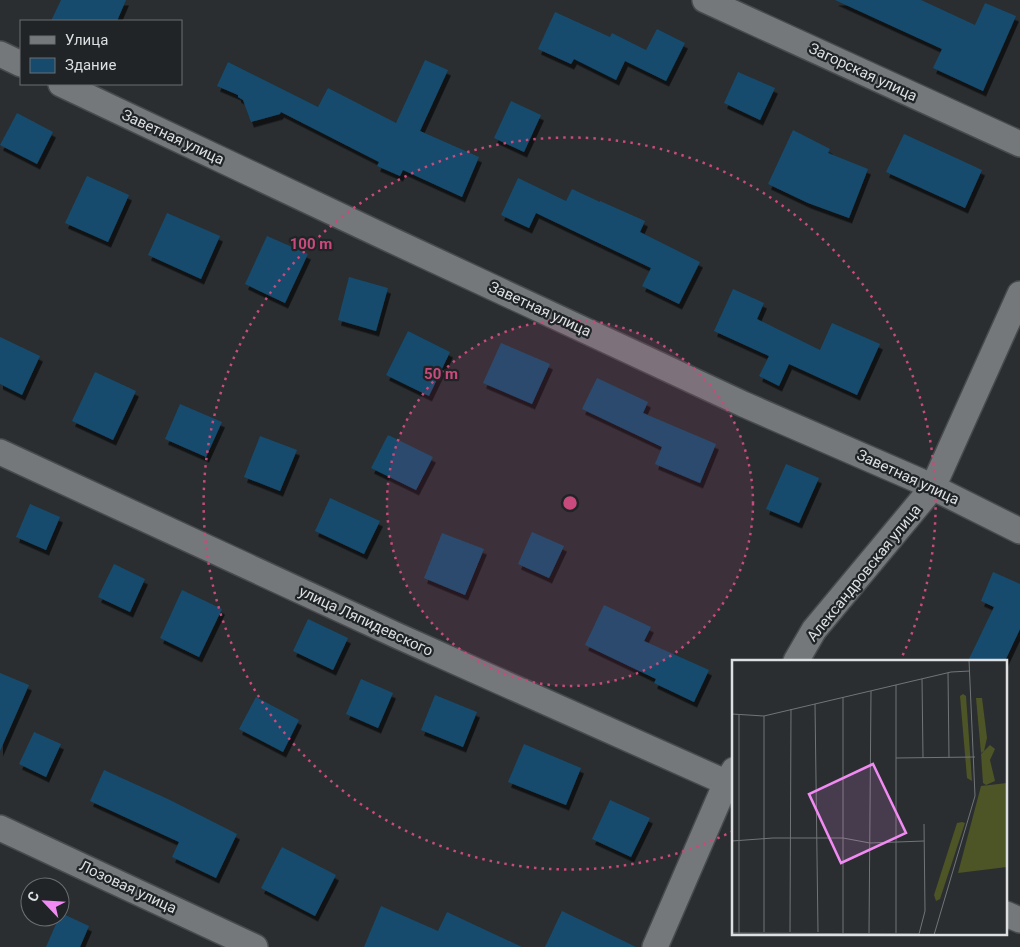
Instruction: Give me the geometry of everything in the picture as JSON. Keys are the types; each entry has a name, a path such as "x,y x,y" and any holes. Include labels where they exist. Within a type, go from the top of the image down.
{"street":[{"name":"Загорская улица","path":"705,0 1020,144"},
{"path":"0,54 20,64"},
{"name":"Заветная улица","path":"63,85 716,392 933,487 1020,531"},
{"name":"Александровская улица","path":"797,660 814,630 933,487 1020,294"},
{"name":"улица Ляпидевского","path":"0,452 398,636 731,780"},
{"path":"654,947 731,780"},
{"name":"Лозовая улица","path":"0,828 255,947"},
{"path":"1008,915 1020,920"}],"building":[{"path":"61,0 126,0 117,20 51,20"},
{"path":"835,0 921,0 975,25 985,3 1016,16 983,91 933,68 942,49"},
{"path":"555,12 610,37 612,33 646,50 657,29 685,43 666,81 625,61 616,80 574,59 571,64 538,49"},
{"path":"425,60 448,70 420,131 479,157 462,197 403,170 400,176 377,166 379,162 281,112 280,114 251,122 243,100 238,95 217,86 228,62 318,107 328,88 396,123"},
{"path":"738,72 775,88 760,120 724,103"},
{"path":"511,101 541,115 524,152 494,138"},
{"path":"17,113 53,132 37,164 0,145"},
{"path":"793,130 830,149 828,153 868,169 849,218 808,203 768,184"},
{"path":"904,134 982,170 965,208 886,172"},
{"path":"87,176 129,195 108,242 65,223"},
{"path":"518,178 566,201 572,189 645,221 640,232 700,262 679,304 642,286 651,268 536,213 529,228 501,215"},
{"path":"167,213 220,236 201,279 148,255"},
{"path":"267,236 308,254 285,303 245,284"},
{"path":"349,277 388,288 376,331 338,320"},
{"path":"733,289 764,303 757,319 820,350 832,323 880,344 857,395 789,364 779,386 759,376 769,356 714,331"},
{"path":"408,331 450,352 429,396 386,375"},
{"path":"0,337 40,356 22,395 0,384"},
{"path":"501,343 550,364 532,404 483,383"},
{"path":"95,372 136,391 113,440 72,421"},
{"path":"597,378 648,402 643,413 716,444 700,483 655,464 662,447 582,409"},
{"path":"180,404 222,422 206,457 165,439"},
{"path":"388,435 433,457 416,490 371,468"},
{"path":"260,436 297,450 280,491 244,477"},
{"path":"786,464 819,478 799,523 766,509"},
{"path":"330,498 380,521 364,554 315,531"},
{"path":"30,504 60,517 46,550 16,537"},
{"path":"532,532 564,546 549,578 518,564"},
{"path":"442,533 484,549 465,595 424,578"},
{"path":"114,564 145,579 130,612 98,597"},
{"path":"993,572 1020,584 1020,629 1005,660 968,660 994,607 981,601"},
{"path":"182,590 222,609 199,657 160,638"},
{"path":"604,605 651,627 644,641 709,670 694,702 654,683 656,679 585,645"},
{"path":"308,619 348,638 333,670 293,651"},
{"path":"0,673 29,685 0,751"},
{"path":"361,679 393,693 378,728 346,714"},
{"path":"435,695 477,712 463,747 421,730"},
{"path":"256,697 299,720 283,752 239,729"},
{"path":"34,732 61,744 46,777 19,764"},
{"path":"524,744 581,768 566,805 508,782"},
{"path":"104,770 170,800 237,834 216,878 172,857 179,842 90,801"},
{"path":"610,800 650,818 631,857 592,839"},
{"path":"282,847 336,875 315,916 261,888"},
{"path":"381,906 438,931 447,912 522,947 364,947"},
{"path":"562,911 636,947 545,947"},
{"path":"70,917 89,926 80,947 46,947 55,927 70,927"}]}
